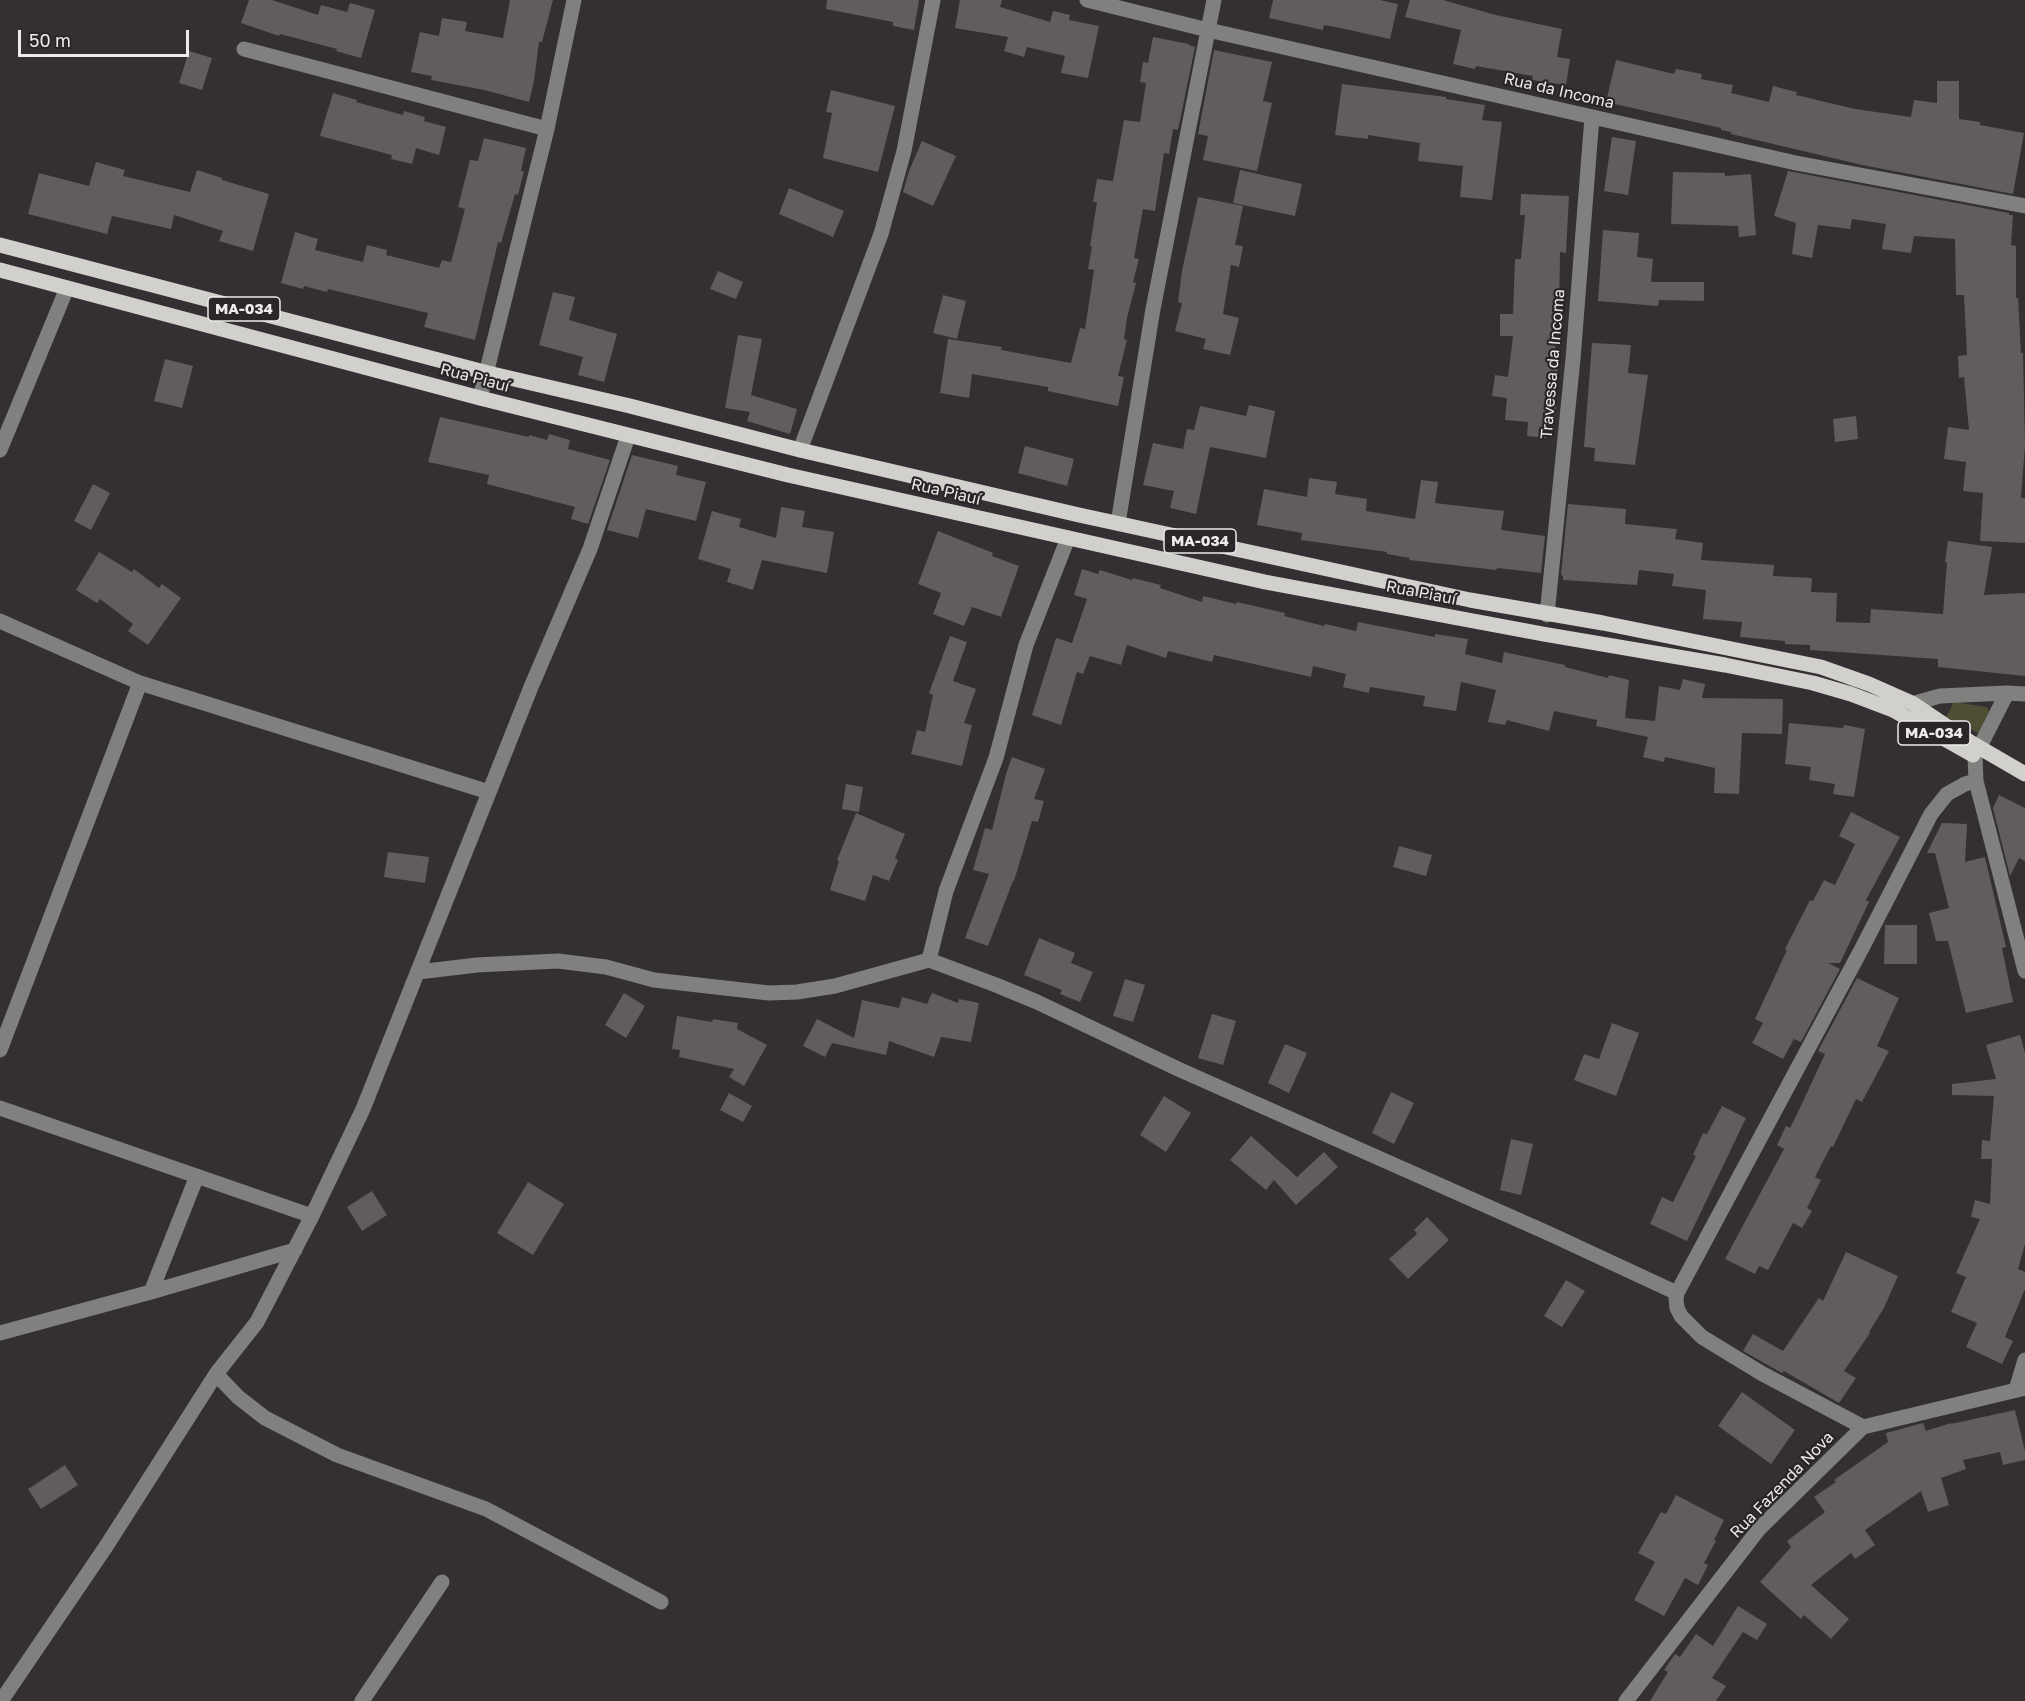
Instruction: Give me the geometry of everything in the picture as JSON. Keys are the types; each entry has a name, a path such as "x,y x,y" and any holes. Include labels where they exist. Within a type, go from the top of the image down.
{"main road":[{"name":"MA-034","path":"0,245 488,373"},
{"name":"Rua Piauí","path":"0,270 480,398 788,475 1277,584 1765,673 1842,691 1893,710"},
{"name":"Rua Piauí","path":"488,373 630,406 801,450 1118,523 1470,600 1821,667 1858,679 1912,703"},
{"name":"MA-034","path":"1912,703 2025,784"},
{"name":"MA-034","path":"1893,710 2025,774"}],"street":[{"path":"480,398 547,129 574,0"},
{"path":"801,450 881,234 904,151 933,0"},
{"name":"Rua da Incoma","path":"1087,0 1208,30 1796,163 2025,206"},
{"path":"1118,523 1153,309 1214,0"},
{"path":"244,49 547,129"},
{"name":"Travessa da Incoma","path":"1547,615 1573,359 1592,117"},
{"path":"0,450 67,288"},
{"path":"1,1701 107,1545 216,1374 258,1322 312,1216 363,1109 531,687 590,549 628,436"},
{"path":"929,960 946,891 996,758 1026,645 1068,538"},
{"path":"0,621 140,683 489,792"},
{"path":"0,1050 140,683"},
{"path":"2007,693 1978,752 1976,781 2025,971"},
{"path":"1893,710 1940,696 2025,694"},
{"path":"1976,781 1947,794 1931,814 1856,961 1677,1293 1677,1308 1681,1317 1702,1337 1761,1373 1863,1427 2020,1389 2025,1360"},
{"path":"418,972 477,965 558,961 606,967 654,980 770,993 797,992 835,986 929,960 1037,1002 1178,1069 1550,1234 1677,1293"},
{"path":"0,1108 312,1216"},
{"path":"152,1292 197,1176"},
{"path":"0,1333 295,1250"},
{"path":"216,1374 238,1397 266,1418 337,1455 486,1509 662,1602"},
{"name":"Rua Fazenda Nova","path":"1626,1701 1759,1529 1863,1427"},
{"path":"362,1701 442,1582"}],"shaded area":[{"path":"1954,702 1987,707 1989,711 1978,733 1946,717"}],"building":[{"path":"249,0 272,0 318,15 321,5 347,12 350,3 375,10 361,58 336,51 337,49 280,34 279,36 241,23"},
{"path":"510,0 553,0 542,42 539,42 529,102 484,90 431,80 432,76 411,72 420,32 439,36 442,18 467,22 465,31 503,38"},
{"path":"827,0 919,0 914,30 893,26 893,22 826,9"},
{"path":"960,0 1002,0 1000,7 1050,22 1053,11 1070,15 1069,20 1099,26 1088,78 1061,73 1065,56 1027,47 1024,57 1004,51 1008,37 955,28"},
{"path":"1273,0 1380,0 1398,4 1390,39 1324,25 1323,30 1269,18"},
{"path":"1410,0 1443,0 1496,15 1562,29 1557,57 1570,59 1566,85 1532,80 1533,76 1453,64 1461,30 1405,17"},
{"path":"1153,37 1195,47 1178,130 1173,129 1169,154 1164,153 1155,211 1143,209 1134,258 1139,259 1133,282 1136,283 1127,318 1124,339 1127,340 1118,376 1124,377 1118,406 1048,391 1048,387 972,374 969,398 940,393 948,339 1002,347 1001,350 1071,363 1080,328 1085,329 1094,270 1088,269 1097,202 1093,202 1097,179 1113,181 1124,120 1140,122 1146,83 1140,82 1143,62 1148,63"},
{"path":"1214,50 1272,62 1263,101 1272,103 1257,171 1203,160 1208,136 1198,134"},
{"path":"189,51 212,58 202,90 179,83"},
{"path":"1616,60 1674,74 1676,69 1702,74 1701,79 1733,85 1731,93 1769,102 1773,86 1797,92 1796,95 1855,109 1911,117 1914,100 1937,103 1937,81 1959,81 1959,119 2024,133 2013,194 1857,164 1731,134 1721,128 1606,102"},
{"path":"1342,84 1446,97 1446,99 1485,105 1482,120 1502,122 1492,200 1460,197 1463,166 1418,161 1420,143 1368,135 1368,139 1335,135"},
{"path":"831,90 895,106 878,172 823,158 832,113 826,112"},
{"path":"333,93 403,115 404,111 425,117 424,121 446,127 439,155 416,148 412,164 391,159 392,155 320,136"},
{"path":"1612,137 1636,141 1628,195 1604,191"},
{"path":"484,138 526,148 521,171 524,171 518,195 515,194 501,243 498,242 475,340 424,327 428,313 328,289 327,292 304,286 303,289 281,283 295,232 318,239 315,250 363,262 367,245 387,250 386,255 439,268 442,260 451,262 465,209 458,207 470,160 478,161"},
{"path":"922,141 956,156 933,206 903,192"},
{"path":"96,162 125,170 123,176 190,192 197,170 269,194 253,251 219,241 223,231 174,215 171,229 112,216 107,234 28,214 39,173 89,186"},
{"path":"1240,170 1302,184 1295,216 1233,203"},
{"path":"1788,171 2013,215 2011,245 2016,246 2016,298 2018,298 2021,353 2023,353 2025,446 2021,498 2025,498 2025,543 1980,541 1983,493 1963,491 1966,462 1944,459 1948,427 1969,430 1964,377 1959,378 1958,356 1967,355 1964,295 1956,295 1955,239 1914,236 1911,253 1882,249 1886,224 1852,219 1850,229 1818,225 1812,258 1792,254 1796,223 1774,216"},
{"path":"1673,172 1725,173 1725,176 1751,174 1756,235 1739,237 1738,226 1671,224"},
{"path":"789,188 844,211 833,237 779,214"},
{"path":"1521,194 1569,196 1566,253 1560,252 1559,315 1556,315 1555,360 1558,361 1555,422 1548,421 1546,438 1527,436 1528,422 1505,420 1507,398 1492,396 1495,375 1508,377 1513,336 1500,336 1500,314 1513,314 1515,259 1521,259 1525,215 1520,215"},
{"path":"1198,197 1243,206 1235,245 1243,246 1239,267 1231,265 1223,314 1239,318 1230,355 1203,349 1206,339 1175,331 1182,303 1178,302 1182,271"},
{"path":"1603,230 1639,233 1637,257 1653,259 1651,282 1704,282 1704,301 1659,300 1658,306 1598,301"},
{"path":"718,271 743,282 736,299 710,289"},
{"path":"553,292 575,297 569,320 617,334 604,382 578,375 583,357 539,345"},
{"path":"943,295 966,301 957,339 933,333"},
{"path":"738,335 762,339 751,395 797,409 790,434 747,421 750,412 725,408"},
{"path":"1592,343 1631,345 1628,373 1648,375 1635,465 1594,461 1595,448 1584,447"},
{"path":"165,359 193,366 182,408 154,401"},
{"path":"1249,405 1275,411 1266,458 1210,447 1196,514 1170,508 1174,491 1143,485 1153,443 1183,449 1187,429 1194,430 1200,406 1246,416"},
{"path":"1856,416 1858,439 1835,442 1833,419"},
{"path":"440,417 547,440 549,434 570,440 568,449 610,460 588,524 571,519 575,507 487,484 489,475 428,462"},
{"path":"1025,446 1074,459 1067,486 1018,473"},
{"path":"632,455 678,466 676,475 706,482 696,521 646,509 638,538 607,530"},
{"path":"1309,478 1337,482 1335,494 1367,499 1366,511 1415,519 1421,480 1438,482 1435,503 1504,511 1501,530 1545,536 1541,573 1409,560 1410,558 1387,554 1387,552 1301,540 1302,533 1257,525 1264,489 1307,497"},
{"path":"93,484 110,493 91,530 74,521"},
{"path":"1568,504 1626,509 1625,524 1677,529 1675,539 1703,543 1701,560 1774,565 1773,576 1812,578 1811,592 1837,593 1836,622 1870,623 1871,609 1943,614 1948,541 1992,547 1984,595 2025,593 2025,676 1938,667 1938,659 1810,650 1810,645 1785,644 1785,641 1740,637 1742,622 1703,619 1706,590 1672,586 1674,574 1639,570 1637,585 1563,580 1561,575"},
{"path":"781,507 805,511 802,527 834,532 827,573 762,560 753,590 727,582 731,569 698,559 712,511 741,519 739,527 776,538"},
{"path":"938,531 1019,566 1001,617 972,607 964,626 933,614 941,593 918,584"},
{"path":"99,552 132,572 134,569 159,588 162,584 181,598 148,645 128,631 133,624 100,599 97,603 76,590"},
{"path":"1082,569 1098,574 1100,570 1132,580 1133,578 1161,585 1160,588 1202,602 1203,596 1236,604 1237,602 1285,613 1284,616 1324,626 1325,624 1356,631 1358,622 1435,637 1435,634 1468,639 1465,654 1502,663 1504,652 1565,665 1565,667 1608,678 1609,675 1629,680 1625,718 1655,721 1659,686 1680,690 1683,679 1705,684 1702,698 1783,699 1782,734 1742,733 1739,794 1714,793 1715,768 1665,757 1664,762 1643,757 1648,737 1596,726 1597,720 1554,711 1549,731 1507,720 1505,725 1488,722 1496,690 1461,682 1456,711 1423,706 1425,696 1370,687 1369,693 1343,687 1346,674 1313,666 1311,677 1214,655 1212,662 1168,651 1166,658 1127,645 1121,665 1090,656 1083,674 1077,672 1061,725 1032,715 1056,638 1072,643 1087,599 1074,595"},
{"path":"950,636 967,642 953,681 976,689 964,723 972,725 962,766 911,754 917,730 925,732 933,695 929,693"},
{"path":"1789,723 1843,728 1844,725 1865,729 1854,797 1833,794 1835,784 1809,780 1811,767 1785,764"},
{"path":"1012,757 1045,769 1034,799 1044,801 1038,822 1032,821 1014,881 988,946 965,938 989,874 973,870 985,828 992,830"},
{"path":"846,784 863,787 859,812 842,809"},
{"path":"1999,795 2025,808 2025,861 2019,858 2010,876 1993,808"},
{"path":"1851,812 1900,837 1866,900 1869,902 1840,963 1828,963 1840,969 1801,1042 1794,1039 1783,1059 1752,1043 1763,1023 1755,1019 1787,950 1785,949 1810,900 1813,901 1824,880 1835,885 1855,844 1839,836"},
{"path":"856,813 905,834 889,881 873,875 865,901 830,890 839,861 837,860"},
{"path":"1942,823 1967,824 1965,862 1985,857 2006,947 2002,948 2013,1002 1966,1013 1948,941 1936,941 1929,913 1949,908 1935,853 1927,853"},
{"path":"1399,846 1432,855 1426,876 1393,867"},
{"path":"388,852 429,857 425,883 384,877"},
{"path":"1885,925 1917,925 1917,964 1884,964"},
{"path":"1039,938 1075,953 1071,963 1093,972 1080,1002 1060,994 1062,990 1024,975"},
{"path":"1857,978 1899,998 1877,1046 1889,1051 1862,1102 1856,1099 1833,1147 1831,1146 1815,1177 1821,1180 1807,1208 1812,1211 1802,1228 1793,1223 1768,1270 1759,1266 1755,1274 1725,1259 1784,1149 1777,1145 1786,1126 1790,1128 1799,1110 1825,1054 1818,1051"},
{"path":"1125,979 1145,985 1133,1022 1113,1016"},
{"path":"624,993 645,1006 626,1038 605,1025"},
{"path":"932,993 958,1003 959,999 979,1003 971,1042 941,1037 934,1057 889,1041 886,1055 832,1043 825,1057 803,1046 817,1019 854,1038 862,1000 899,1008 902,997 927,1004"},
{"path":"1212,1014 1236,1021 1223,1065 1198,1058"},
{"path":"677,1016 712,1022 713,1019 738,1023 737,1029 767,1045 744,1086 729,1077 734,1069 679,1057 680,1050 672,1049"},
{"path":"1612,1023 1639,1033 1616,1096 1574,1080 1584,1054 1599,1059"},
{"path":"2020,1035 2025,1053 2025,1244 2018,1269 2025,1272 2025,1289 2005,1337 2013,1341 2002,1364 1966,1347 1977,1323 1951,1312 1966,1277 1956,1273 1980,1219 1971,1217 1975,1200 1990,1204 1992,1159 1981,1159 1982,1140 1990,1141 1994,1096 1952,1095 1952,1084 1996,1079 1986,1045"},
{"path":"1285,1044 1307,1053 1289,1093 1268,1083"},
{"path":"1391,1092 1414,1103 1394,1144 1372,1133"},
{"path":"729,1093 752,1106 743,1122 720,1110"},
{"path":"1164,1096 1191,1113 1166,1152 1140,1135"},
{"path":"1722,1106 1746,1118 1687,1241 1650,1224 1662,1197 1673,1202 1696,1156 1693,1155 1703,1133 1707,1134"},
{"path":"1251,1136 1297,1177 1324,1152 1338,1167 1296,1205 1274,1180 1266,1190 1230,1160"},
{"path":"1511,1139 1533,1144 1521,1195 1500,1190"},
{"path":"528,1182 564,1204 533,1255 497,1233"},
{"path":"372,1191 387,1215 362,1231 347,1207"},
{"path":"1427,1217 1449,1240 1408,1279 1389,1259 1417,1234 1414,1230"},
{"path":"1846,1252 1898,1276 1870,1333 1844,1371 1856,1378 1839,1403 1784,1371 1782,1373 1743,1351 1753,1334 1783,1351 1819,1298 1823,1301"},
{"path":"1566,1280 1585,1291 1562,1327 1544,1316"},
{"path":"1742,1392 1795,1430 1771,1464 1718,1426"},
{"path":"2015,1410 2025,1460 2003,1465 2000,1452 1963,1460 1966,1469 1941,1478 1949,1505 1928,1512 1921,1491 1865,1530 1875,1545 1855,1559 1851,1553 1811,1585 1849,1619 1831,1639 1804,1615 1801,1619 1760,1582 1791,1547 1787,1541 1825,1512 1814,1497 1888,1442 1886,1433 1923,1423 1926,1431 1951,1423"},
{"path":"65,1465 78,1485 41,1509 28,1489"},
{"path":"1676,1495 1724,1520 1704,1563 1708,1565 1698,1585 1685,1578 1664,1616 1634,1600 1655,1562 1638,1553 1661,1512 1666,1514"},
{"path":"1738,1606 1767,1624 1757,1640 1743,1632 1712,1678 1726,1686 1716,1701 1650,1701 1668,1672 1664,1670 1675,1654 1680,1657 1696,1634 1713,1646"}]}
